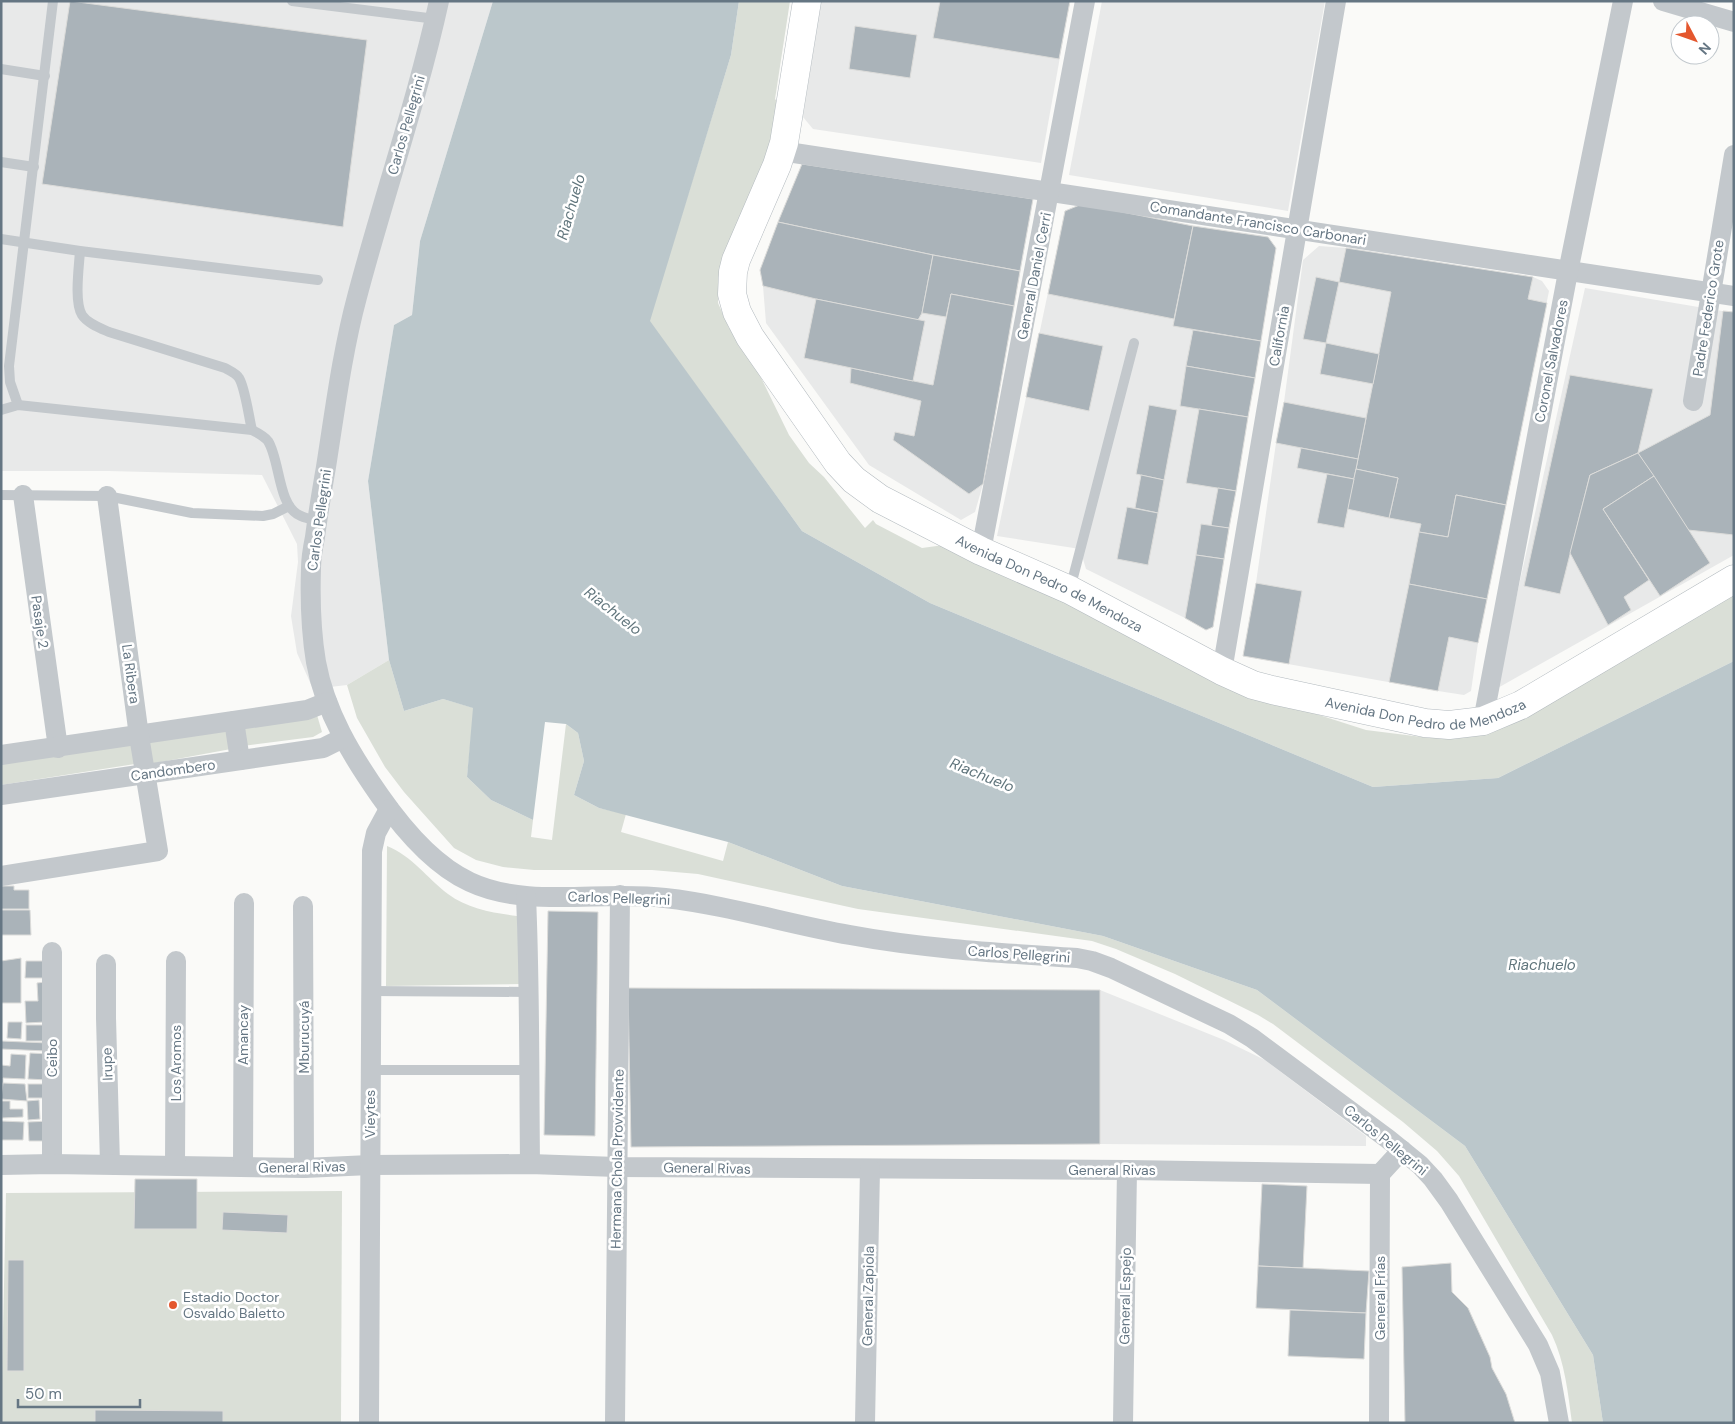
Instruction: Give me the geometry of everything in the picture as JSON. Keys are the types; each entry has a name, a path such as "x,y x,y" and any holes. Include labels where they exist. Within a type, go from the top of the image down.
{"main road":[{"name":"Avenida Don Pedro de Mendoza","path":"807,1 787,132 733,272 732,294 750,338 838,463 854,480 880,499 981,551 1070,590 1222,671 1254,685 1425,723 1449,725 1483,721 1535,698 1734,579"}],"street":[{"name":"General Daniel Cerri","path":"981,551 1085,1"},
{"name":"California","path":"1222,671 1336,1"},
{"name":"Coronel Salvadores","path":"1483,721 1568,272 1624,1"},
{"path":"1663,1 1734,22"},
{"name":"Carlos Pellegrini","path":"438,10 356,298 338,386 310,566 316,663 327,702 343,738 389,808 423,847 448,869 469,882 505,894 526,897 620,895 661,897 711,905 848,935 887,941 945,948 1077,958 1092,961 1229,1024 1268,1049 1402,1150 1420,1165 1444,1194 1538,1345 1550,1373 1559,1423"},
{"name":"Comandante Francisco Carbonari","path":"781,151 1734,296"},
{"name":"Padre Federico Grote","path":"1693,401 1734,155"},
{"name":"Pasaje 2","path":"23,496 58,748"},
{"name":"La Ribera","path":"1,876 158,851 139,736 107,496"},
{"path":"1,755 307,710 327,702"},
{"path":"234,721 240,760"},
{"name":"Candombero","path":"1,795 323,748 343,738"},
{"name":"Vieytes","path":"369,1423 372,851 376,833 389,808"},
{"name":"Hermana Chola Provvidente","path":"615,1423 620,895"},
{"path":"526,897 529,961 530,1164"},
{"name":"Amancay","path":"243,1167 244,903"},
{"name":"Mburucuyá","path":"303,906 304,1168"},
{"name":"Ceibo","path":"52,952 52,1164"},
{"name":"Los Aromos","path":"175,1165 176,961"},
{"name":"Irupe","path":"106,964 110,1164"},
{"path":"1380,1174 1402,1150"},
{"name":"General Rivas","path":"1,1165 110,1164 304,1168 370,1165 530,1164 617,1167 1127,1170 1380,1174"},
{"name":"General Zapiola","path":"865,1423 870,1169"},
{"name":"General Espejo","path":"1122,1423 1127,1170"},
{"name":"General Frías","path":"1379,1423 1380,1174"}],"lane":[{"path":"18,405 10,382 10,366 53,1"},
{"path":"292,1 438,10"},
{"path":"1,70 45,76"},
{"path":"1,162 34,167"},
{"path":"1,239 80,251 318,280"},
{"path":"80,251 78,305 82,316 92,324 109,332 226,368 235,373 240,378 252,430"},
{"path":"1070,590 1134,342"},
{"path":"1,410 18,405 252,430 267,440 272,449 286,499 290,506 298,515 317,521"},
{"path":"1,495 107,496 192,513 263,516 273,514 290,506"},
{"path":"371,991 528,992"},
{"path":"370,1070 529,1070"}],"shaded area":[{"path":"1,1 493,1 420,241 412,315 394,325 368,481 389,660 347,685 313,689 297,653 291,616 298,562 297,544 262,475 108,471 1,471"},
{"path":"739,1 790,1 775,99 784,110 772,150 718,278 718,303 729,328 749,353 789,435 809,463 824,477 865,528 873,520 876,524 922,548 944,545 1025,580 1247,692 1366,730 1430,738 1486,734 1519,721 1734,595 1734,661 1498,778 1373,787 930,603 802,531 649,321 731,55"},
{"path":"821,1 1070,1 1041,163 813,129 803,117"},
{"path":"1102,1 1325,1 1288,211 1069,175"},
{"path":"802,164 1033,199 983,484 975,512 961,520 869,465 766,323 760,270"},
{"path":"1082,204 1193,226 1268,237 1276,248 1213,627 1206,630 1086,569 1080,549 997,536 1065,211"},
{"path":"1319,246 1346,248 1533,277 1542,281 1549,291 1478,643 1471,691 1464,695 1243,656 1284,402 1303,260"},
{"path":"1585,288 1734,313 1734,555 1496,689"},
{"path":"389,660 404,711 443,699 474,708 467,777 491,800 533,820 531,837 552,840 566,724 578,733 584,761 574,795 599,808 626,814 621,832 723,861 728,842 842,886 1103,936 1257,990 1465,1146 1593,1355 1603,1423 1572,1423 1563,1367 1552,1335 1459,1176 1437,1151 1403,1122 1273,1024 1175,974 1092,941 858,909 698,874 652,870 534,870 503,867 476,860 454,848 404,792 385,767 357,718 347,685"},
{"path":"317,715 322,732 313,737 243,746 239,725"},
{"path":"227,727 231,749 150,764 146,741"},
{"path":"132,741 135,764 1,785 1,762"},
{"path":"387,846 404,855 440,888 456,899 481,910 517,916 521,984 386,986"},
{"path":"1100,990 1224,1040 1265,1060 1366,1136 1366,1146 1100,1144"},
{"name":"Estadio Doctor Osvaldo Baletto","path":"342,1191 341,1423 1,1423 6,1193"}],"water":[{"name":"Riachuelo","path":"493,1 739,1 731,55 650,321 802,531 930,603 1373,787 1498,778 1734,661 1734,1423 1603,1423 1593,1355 1465,1146 1257,990 1103,936 842,886 728,842 599,808 574,795 584,761 578,733 566,724 545,722 533,820 491,800 467,777 473,708 443,699 404,711 389,660 368,481 394,325 412,315 420,241"}],"building":[{"path":"70,1 367,40 343,227 42,184"},
{"path":"940,1 1070,1 1059,59 933,38"},
{"path":"855,26 917,35 910,78 849,69"},
{"path":"802,164 1033,199 1020,271 933,255 778,222"},
{"path":"1082,204 1193,226 1174,319 1048,294 1065,211"},
{"path":"778,222 933,255 922,313 918,320 763,286 760,270"},
{"path":"1193,226 1268,237 1276,248 1261,341 1173,326"},
{"path":"1346,248 1533,277 1528,299 1547,303 1506,505 1456,495 1448,537 1419,532 1421,524 1389,518 1398,478 1356,469 1391,292 1339,282"},
{"path":"933,255 1020,271 1014,306 951,294 946,317 922,313"},
{"path":"1316,277 1339,282 1326,343 1303,339"},
{"path":"951,294 1014,306 983,484 969,494 893,440 895,432 914,436 921,401 850,383 851,368 933,385"},
{"path":"816,299 925,321 913,381 804,358"},
{"path":"1723,311 1734,312 1734,535 1688,530 1638,453 1710,415"},
{"path":"1193,330 1261,341 1255,378 1186,366"},
{"path":"1039,333 1103,346 1089,411 1026,397"},
{"path":"1326,343 1379,354 1373,384 1320,374"},
{"path":"1186,366 1255,378 1248,417 1180,406"},
{"path":"1570,375 1653,389 1638,453 1590,475 1560,594 1524,586"},
{"path":"1284,402 1366,418 1358,459 1276,443"},
{"path":"1149,405 1177,410 1164,480 1136,474"},
{"path":"1199,409 1248,417 1236,491 1186,483"},
{"path":"1301,448 1358,459 1354,479 1297,468"},
{"path":"1638,453 1654,476 1603,509 1649,580 1624,597 1631,610 1608,625 1570,553 1590,475"},
{"path":"1356,469 1398,478 1389,518 1347,509"},
{"path":"1327,474 1354,479 1344,528 1317,523"},
{"path":"1141,475 1164,480 1158,513 1135,508"},
{"path":"1654,476 1710,563 1660,596 1603,509"},
{"path":"1218,488 1236,491 1229,528 1211,526"},
{"path":"1456,495 1506,505 1487,599 1409,584 1419,532 1448,537"},
{"path":"1127,507 1158,513 1148,565 1117,559"},
{"path":"1201,524 1229,528 1224,559 1196,555"},
{"path":"1196,555 1224,559 1213,627 1206,630 1185,618"},
{"path":"1256,583 1302,591 1289,664 1243,656"},
{"path":"1409,584 1487,599 1478,643 1449,637 1438,691 1389,682"},
{"path":"1,886 14,886 14,890 29,890 29,909 1,909"},
{"path":"1,910 30,910 31,935 1,935"},
{"path":"548,911 598,912 595,1136 544,1135"},
{"path":"21,958 21,1003 1,1003 1,961"},
{"path":"26,961 49,961 48,978 25,978"},
{"path":"45,982 45,1022 26,1023 25,1001 38,1001 37,983"},
{"path":"628,988 1100,990 1100,1144 631,1147"},
{"path":"8,1022 22,1022 21,1039 7,1038"},
{"path":"26,1025 49,1025 49,1041 26,1041"},
{"path":"1,1041 48,1043 47,1051 1,1049"},
{"path":"30,1053 50,1054 48,1080 28,1079"},
{"path":"11,1054 26,1055 25,1079 3,1078 3,1083 1,1083 1,1065 10,1066"},
{"path":"3,1083 25,1084 27,1101 1,1099"},
{"path":"28,1084 47,1084 47,1098 28,1098"},
{"path":"39,1100 40,1119 28,1120 27,1101"},
{"path":"1,1101 10,1101 10,1109 23,1109 23,1117 2,1118"},
{"path":"1,1121 24,1122 23,1140 1,1140"},
{"path":"51,1121 51,1141 29,1141 28,1122"},
{"path":"135,1179 197,1179 197,1229 134,1229"},
{"path":"1262,1184 1307,1186 1303,1268 1258,1266"},
{"path":"223,1212 288,1215 287,1233 222,1230"},
{"path":"8,1260 24,1260 24,1371 7,1371"},
{"path":"1451,1263 1452,1292 1468,1308 1490,1357 1492,1368 1506,1394 1515,1423 1405,1423 1402,1267"},
{"path":"1258,1266 1369,1271 1366,1313 1256,1308"},
{"path":"1290,1310 1366,1313 1364,1359 1288,1356"},
{"path":"95,1410 223,1411 223,1423 95,1423"}],"place":[{"name":"Estadio Doctor Osvaldo Baletto","path":"173,1305"}]}
